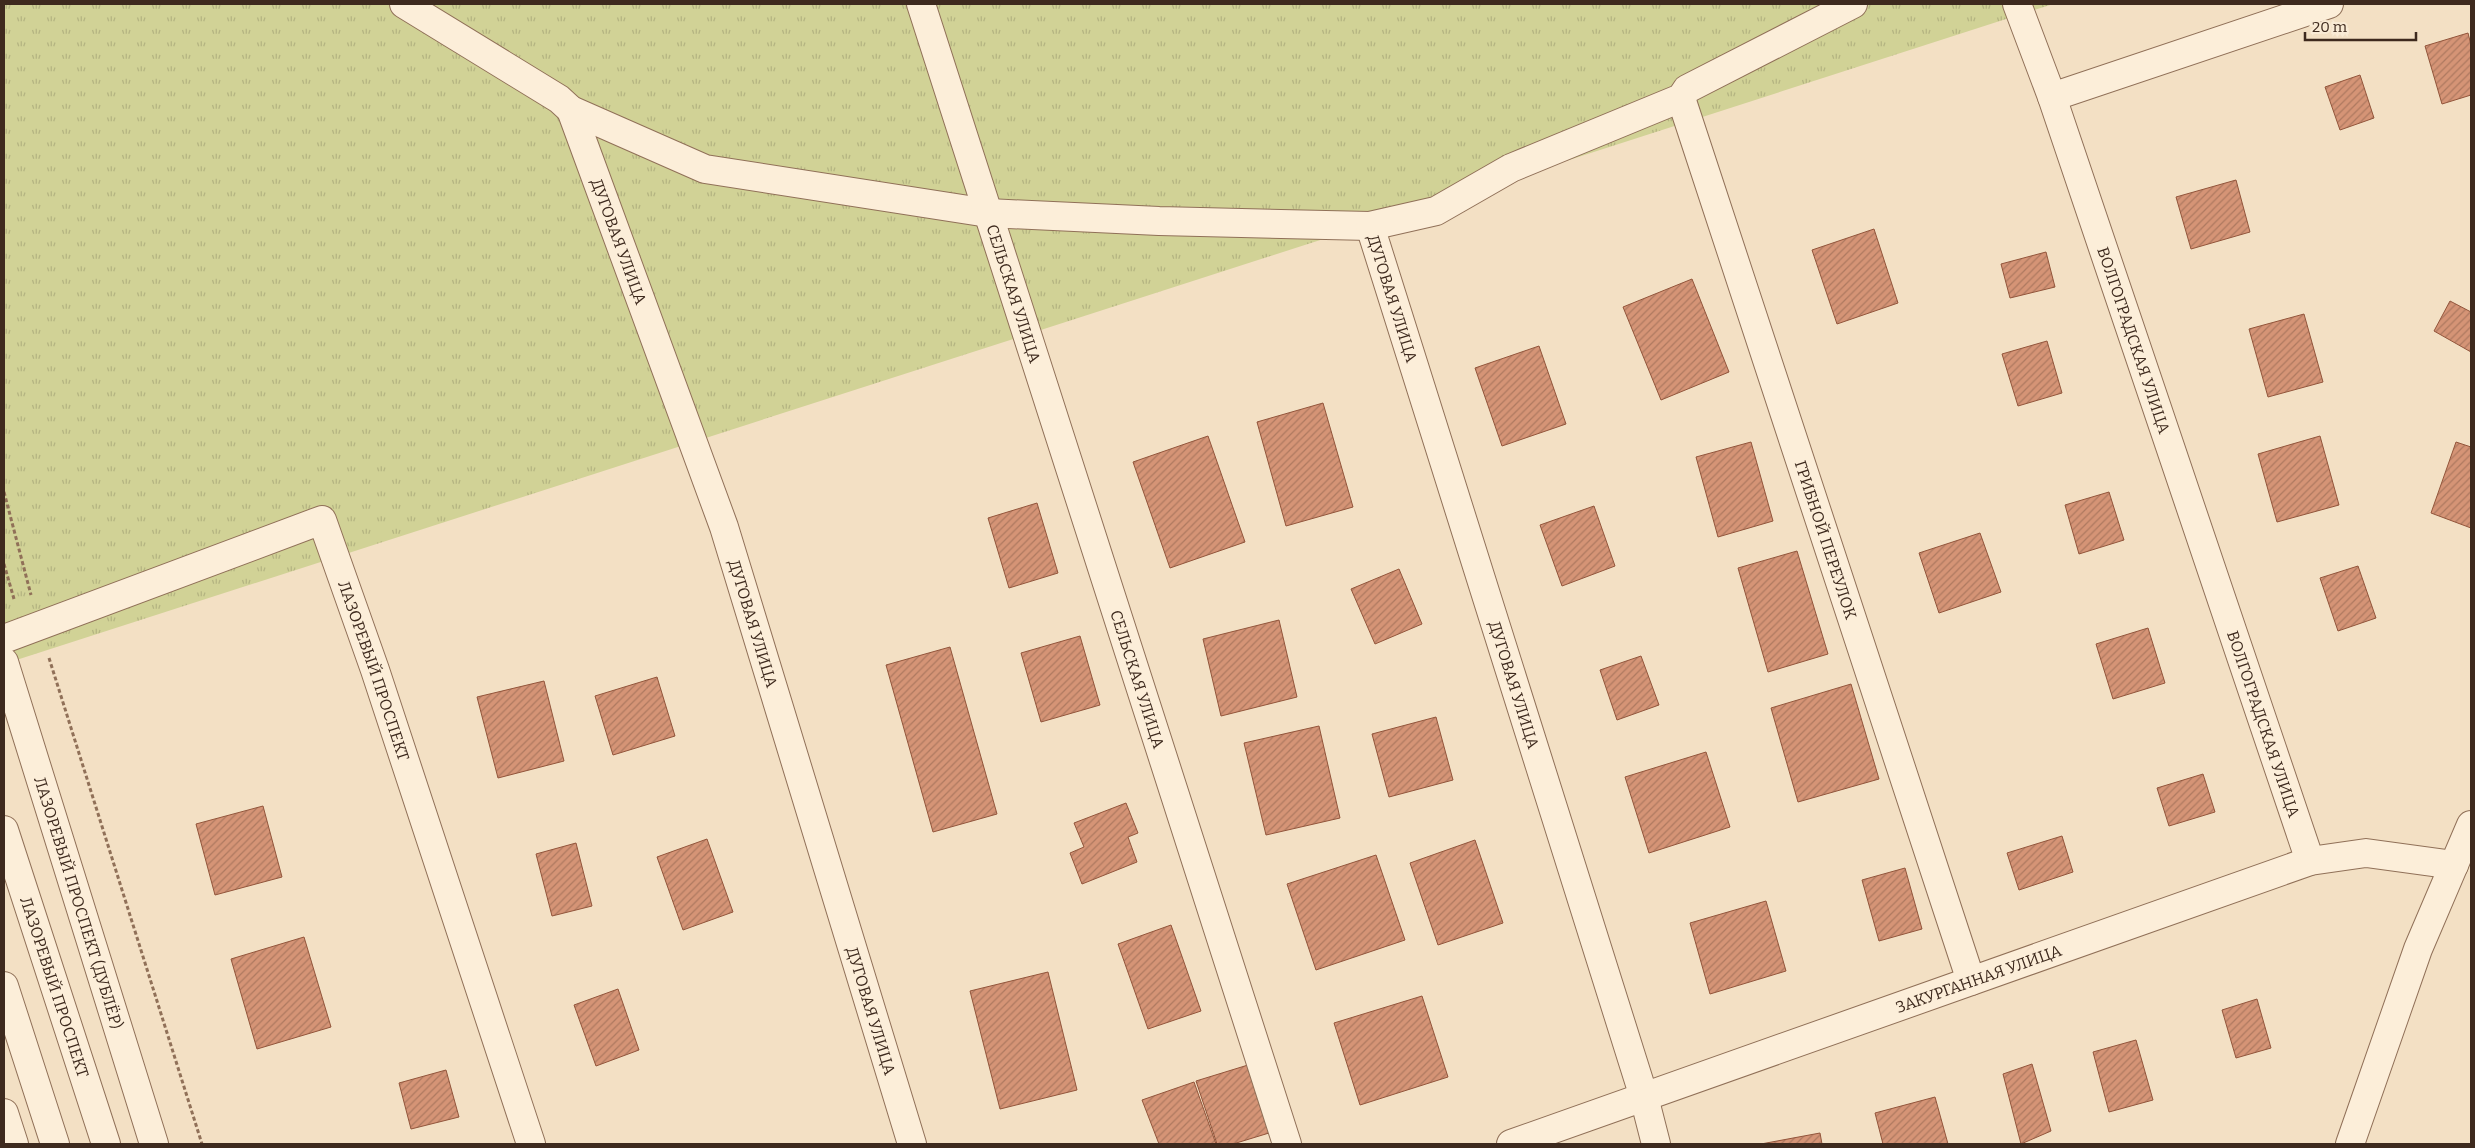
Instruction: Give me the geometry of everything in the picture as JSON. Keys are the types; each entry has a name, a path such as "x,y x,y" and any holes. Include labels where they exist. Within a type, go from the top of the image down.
{"street":[{"path":"404,4 558,99 571,110 705,169 988,213 1159,221 1370,226 1436,211 1511,168 1681,98 1688,89 1853,4"},
{"name":"СЕЛЬСКАЯ УЛИЦА","path":"921,4 1287,1144"},
{"name":"ВОЛГОГРАДСКАЯ УЛИЦА","path":"2017,4 2052,96 2310,862"},
{"path":"2052,96 2329,4"},
{"name":"ГРИБНОЙ ПЕРЕУЛОК","path":"1681,98 1971,981"},
{"name":"ДУГОВАЯ УЛИЦА","path":"571,110 724,527 912,1144"},
{"name":"ДУГОВАЯ УЛИЦА","path":"1370,226 1644,1097 1656,1144"},
{"name":"ЛАЗОРЕВЫЙ ПРОСПЕКТ","path":"4,639 322,520 375,670 531,1144"},
{"name":"ЛАЗОРЕВЫЙ ПРОСПЕКТ (ДУБЛЁР)","path":"4,662 154,1144"},
{"path":"2350,1144 2418,950 2471,825"},
{"name":"ЛАЗОРЕВЫЙ ПРОСПЕКТ","path":"4,830 106,1144"},
{"name":"ЗАКУРГАННАЯ УЛИЦА","path":"1511,1144 2310,862 2366,853 2454,865"},
{"path":"4,986 55,1144"},
{"path":"4,1113 14,1144"}],"path":[{"path":"4,492 39,626 202,1144"}],"green space":[{"path":"4,4 2053,4 4,664"}],"building":[{"path":"2468,33 2471,45 2471,95 2442,104 2425,46"},
{"path":"2360,75 2374,118 2340,130 2325,87"},
{"path":"2236,180 2250,232 2191,249 2176,197"},
{"path":"1874,229 1898,303 1837,324 1812,250"},
{"path":"2046,252 2055,287 2010,298 2001,264"},
{"path":"1692,279 1729,372 1661,400 1623,307"},
{"path":"2450,301 2471,312 2471,352 2434,331"},
{"path":"2304,314 2323,382 2268,397 2249,329"},
{"path":"2047,341 2062,393 2018,406 2002,354"},
{"path":"1539,346 1566,424 1502,446 1475,368"},
{"path":"1323,403 1353,507 1286,526 1257,422"},
{"path":"1208,436 1245,542 1170,568 1133,462"},
{"path":"2320,436 2339,505 2277,522 2258,454"},
{"path":"1751,442 1773,521 1718,537 1696,457"},
{"path":"2456,442 2471,447 2471,528 2431,513"},
{"path":"2109,492 2124,540 2079,554 2065,505"},
{"path":"1037,503 1058,573 1009,588 988,518"},
{"path":"1594,506 1615,566 1562,586 1540,525"},
{"path":"1980,533 2001,592 1939,613 1919,553"},
{"path":"1797,551 1828,654 1768,672 1738,568"},
{"path":"2358,566 2376,618 2338,631 2320,578"},
{"path":"1399,569 1422,624 1375,644 1351,589"},
{"path":"1279,620 1297,697 1221,716 1203,639"},
{"path":"2148,628 2165,683 2113,699 2096,644"},
{"path":"1080,636 1100,705 1041,722 1021,653"},
{"path":"950,647 997,814 933,832 886,665"},
{"path":"1641,656 1659,705 1617,720 1600,670"},
{"path":"657,677 675,736 613,755 595,696"},
{"path":"544,681 564,761 498,778 477,697"},
{"path":"1851,684 1879,779 1798,802 1771,708"},
{"path":"1436,717 1453,780 1389,797 1372,734"},
{"path":"1319,726 1340,818 1266,835 1244,743"},
{"path":"1706,752 1730,827 1649,853 1625,777"},
{"path":"2203,774 2215,812 2169,826 2157,788"},
{"path":"1126,803 1138,833 1128,837 1137,862 1082,884 1070,853 1084,847 1074,823"},
{"path":"263,806 282,877 215,895 196,824"},
{"path":"2062,836 2073,872 2019,890 2007,853"},
{"path":"707,839 733,912 683,930 657,857"},
{"path":"1475,840 1503,923 1438,945 1410,863"},
{"path":"576,843 592,906 552,916 536,854"},
{"path":"1376,855 1405,940 1316,970 1287,884"},
{"path":"1905,868 1922,929 1879,941 1862,880"},
{"path":"1766,901 1786,971 1710,994 1690,923"},
{"path":"1171,925 1201,1011 1148,1029 1118,944"},
{"path":"304,937 331,1027 257,1049 231,959"},
{"path":"1048,972 1077,1090 1000,1109 970,991"},
{"path":"618,989 639,1050 596,1066 574,1005"},
{"path":"1422,996 1448,1077 1360,1105 1334,1023"},
{"path":"2257,999 2271,1048 2236,1058 2222,1010"},
{"path":"2136,1040 2153,1100 2109,1112 2093,1052"},
{"path":"2032,1064 2051,1131 2021,1144 2003,1074"},
{"path":"1248,1065 1269,1133 1233,1144 1217,1144 1196,1081"},
{"path":"446,1070 459,1117 411,1129 399,1083"},
{"path":"1194,1082 1216,1144 1159,1144 1142,1100"},
{"path":"1935,1097 1948,1144 1883,1144 1875,1113"},
{"path":"1820,1133 1822,1144 1761,1144"}]}
